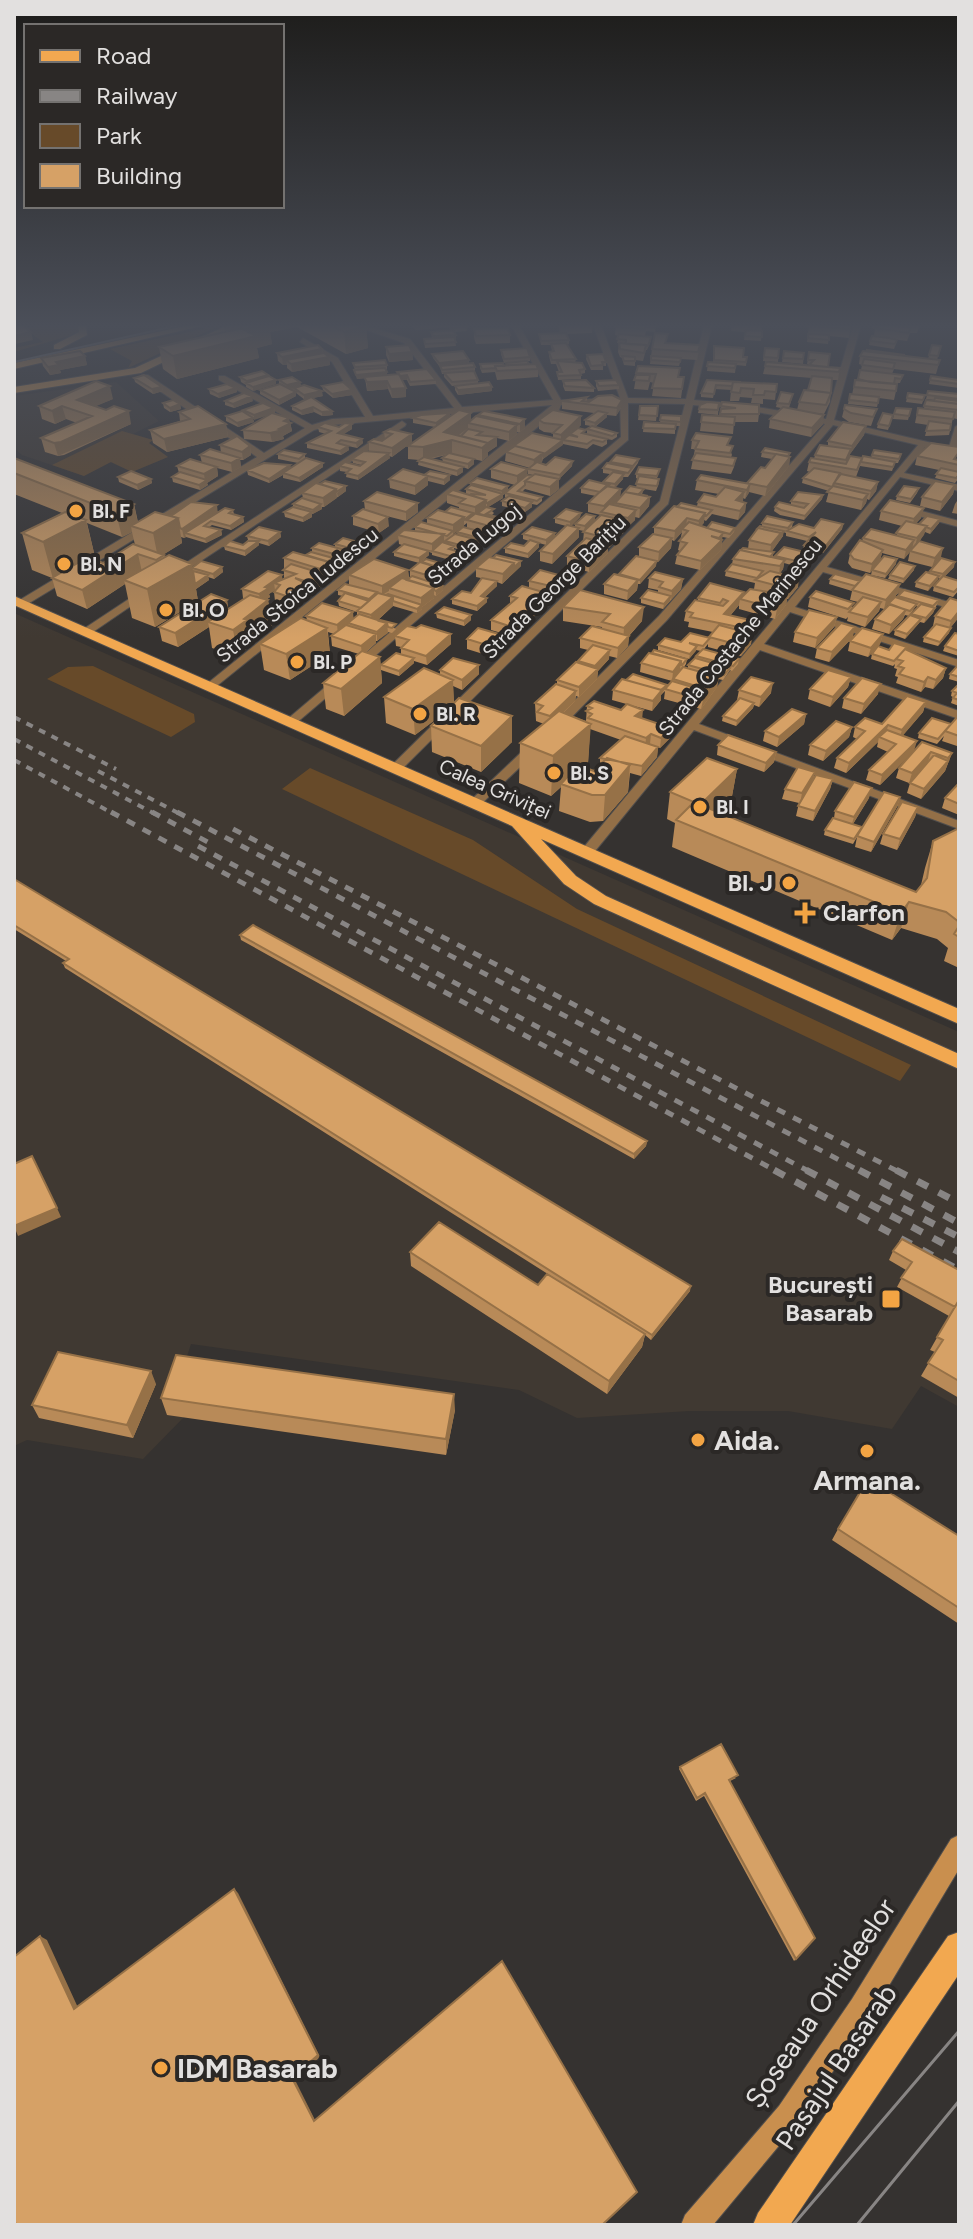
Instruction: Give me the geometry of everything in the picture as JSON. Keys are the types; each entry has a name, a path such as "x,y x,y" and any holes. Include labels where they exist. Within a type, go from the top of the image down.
{"main road":[{"name":"Calea Griviței","path":"18,602 959,1017"},
{"path":"517,823 570,880 600,900 959,1062"},
{"name":"Șoseaua Orhideelor","path":"695,2225 788,2115 861,2008 959,1847"},
{"name":"Pasajul Basarab","path":"770,2225 959,1947"}],"street":[{"path":"223,429 264,457"},
{"path":"18,602 309,429"},
{"path":"86,632 392,429"},
{"name":"Strada Stoica Ludescu","path":"209,687 527,429"},
{"name":"Strada Lugoj","path":"290,722 621,443 627,429"},
{"name":"Strada George Barițiu","path":"395,769 578,596 665,502 682,429"},
{"path":"474,804 663,618 825,429"},
{"path":"859,429 956,451 959,429"},
{"name":"Strada Costache Marinescu","path":"586,853 923,444"},
{"path":"898,474 959,488"},
{"path":"875,502 959,524"},
{"path":"821,568 959,608"},
{"path":"788,608 959,664"},
{"path":"648,614 663,618"},
{"path":"757,645 959,715"},
{"path":"691,725 959,825"}],"shaded area":[{"path":"14,429 142,429 133,434 153,440 149,443 168,457 132,472 110,462 84,476 22,455 14,448"},
{"path":"14,613 959,1032 959,1407 921,1386 892,1429 788,1411 689,1411 577,1418 519,1390 191,1344 168,1414 184,1417 143,1459 27,1440 14,1446"}],"green space":[{"path":"122,431 153,440 149,443 168,457 132,472 111,462 84,476 52,465"},
{"path":"93,666 194,714 195,722 171,737 47,679 68,667"},
{"path":"310,768 473,840 577,909 911,1065 900,1081 282,789"}],"building":[{"path":"61,429 88,429 61,442 41,438"},
{"path":"152,429 203,429 164,439"},
{"path":"281,429 283,430 270,433 243,430"},
{"path":"326,429 343,429 338,433 362,439 356,443 341,440 337,443 348,446 340,451 307,443 331,431"},
{"path":"392,429 412,434 392,448 369,442 374,439 382,441 392,434 384,432"},
{"path":"431,429 448,429 444,432 488,443 482,448 452,440 423,447 408,446"},
{"path":"470,429 482,432 477,435 497,437 488,443 461,436"},
{"path":"557,429 567,429 561,435 553,433"},
{"path":"576,429 584,429 582,433 607,439 603,442 593,440 587,444 563,440 569,435 578,437 570,434"},
{"path":"589,429 617,433 612,436"},
{"path":"837,429 864,429 852,446 828,441"},
{"path":"532,433 563,440 543,455 512,447"},
{"path":"696,433 731,437 727,445 733,446 730,453 695,449 699,441 692,440"},
{"path":"237,436 250,446 242,452 220,445"},
{"path":"931,443 959,447 954,459 959,460 959,465 917,456"},
{"path":"820,445 851,449 846,460 815,455"},
{"path":"515,446 543,453 534,460 506,452"},
{"path":"765,448 790,453 788,456 762,452"},
{"path":"210,449 240,458 231,463 200,455"},
{"path":"284,450 305,454 299,459 278,454"},
{"path":"874,450 901,454 899,459 872,455"},
{"path":"364,451 389,453 358,476 346,473 351,469 340,466 345,462 360,466 365,462 352,459"},
{"path":"449,453 474,459 468,464 442,458"},
{"path":"696,453 736,458 733,466 692,460"},
{"path":"776,454 790,457 767,487 747,483 761,467 765,468"},
{"path":"616,455 639,459 633,466 610,462"},
{"path":"850,456 862,458 857,470 809,462 811,458 846,464"},
{"path":"863,456 895,462 893,467 861,462"},
{"path":"424,457 463,467 457,471 418,461"},
{"path":"555,457 573,461 560,475 528,469 537,462 546,465"},
{"path":"14,458 134,504 116,513 14,473"},
{"path":"306,458 323,463 299,478 283,473"},
{"path":"190,459 217,467 204,474 177,466"},
{"path":"501,462 528,469 517,476 491,469"},
{"path":"264,463 290,465 269,479 247,470"},
{"path":"607,463 632,468 628,473 603,468"},
{"path":"639,467 660,469 657,476 636,474"},
{"path":"814,468 840,473 832,487 803,478"},
{"path":"941,468 959,472 959,475 956,478 936,474"},
{"path":"403,469 428,476 415,486 389,479"},
{"path":"131,471 151,479 137,485 118,477"},
{"path":"430,471 450,475 444,480 424,475"},
{"path":"180,472 207,480 199,485 172,477"},
{"path":"613,472 624,474 615,484 603,482"},
{"path":"535,474 559,479 550,487 525,481"},
{"path":"841,474 878,482 871,491 834,483"},
{"path":"527,475 532,476 518,491 542,497 537,501 505,493"},
{"path":"701,475 750,484 747,490 697,480"},
{"path":"639,476 659,479 657,486 636,484"},
{"path":"477,478 508,486 502,491 470,483"},
{"path":"589,480 609,485 600,492 581,488"},
{"path":"325,481 346,486 336,492 336,489 320,484"},
{"path":"935,481 955,485 942,502 922,497"},
{"path":"316,483 336,489 323,498 302,493"},
{"path":"471,485 503,494 486,503 486,500 470,495 486,495 466,489"},
{"path":"606,486 621,489 604,506 588,503"},
{"path":"630,486 644,489 639,494 648,496 625,492 622,495"},
{"path":"833,486 868,494 863,500 827,492"},
{"path":"904,486 919,488 911,499 897,496"},
{"path":"725,487 744,492 736,500 746,503 740,511 698,502 704,494 716,497"},
{"path":"453,490 486,500 475,507 459,503 465,499 447,494"},
{"path":"377,492 418,503 406,512 364,501"},
{"path":"625,492 650,497 640,508 615,503"},
{"path":"798,492 823,495 805,516 775,507 779,502 804,508 808,504 791,501"},
{"path":"509,496 532,502 525,508 502,501"},
{"path":"302,498 321,504 313,510 293,504"},
{"path":"890,500 924,508 914,519 881,511"},
{"path":"191,502 217,505 182,529 178,518 171,516"},
{"path":"681,503 712,510 705,516 705,513 677,507"},
{"path":"609,504 636,510 628,518 601,512"},
{"path":"674,506 705,513 699,521 687,518 675,531 654,527"},
{"path":"293,507 312,512 303,518 284,512"},
{"path":"451,507 473,513 464,520 464,517 445,512"},
{"path":"486,507 494,509 486,514 508,520 503,524 502,520 477,514"},
{"path":"225,508 233,510 229,513 243,517 230,526 211,521 204,526 221,530 205,539 185,533"},
{"path":"363,509 388,517 378,524 353,516"},
{"path":"566,509 581,513 570,522 555,518"},
{"path":"438,510 464,517 453,525 427,518"},
{"path":"65,512 86,520 43,542 22,533"},
{"path":"155,512 178,518 153,533 131,526"},
{"path":"476,513 502,520 493,527 467,520"},
{"path":"586,514 595,516 585,526 575,524"},
{"path":"601,515 627,521 610,539 583,532"},
{"path":"767,516 793,522 788,528 762,523"},
{"path":"927,516 940,519 931,529 919,524"},
{"path":"821,519 843,524 824,548 804,545 816,532 809,537 787,531 799,524 814,528"},
{"path":"906,521 927,526 917,538 896,533"},
{"path":"421,522 453,531 447,536 415,527"},
{"path":"689,522 723,533 719,538 711,536 722,540 701,561 677,555 687,543 679,541 688,531 682,529"},
{"path":"712,522 735,528 730,534 707,528"},
{"path":"567,525 579,528 553,554 540,551"},
{"path":"760,526 784,531 780,535 758,528"},
{"path":"259,527 280,532 268,541 247,536"},
{"path":"463,527 490,534 483,539 457,532"},
{"path":"532,527 555,533 546,540 523,534"},
{"path":"758,528 781,533 771,545 749,540"},
{"path":"871,529 914,540 906,550 863,538"},
{"path":"404,530 444,534 432,544 398,535"},
{"path":"455,534 474,539 468,543 474,545 471,548 445,541"},
{"path":"653,534 672,538 659,552 639,547"},
{"path":"343,538 365,544 357,550 335,544"},
{"path":"586,538 608,544 589,562 567,556"},
{"path":"530,540 539,543 528,554 505,548 511,543 524,546"},
{"path":"860,540 883,550 872,564 854,559 850,554"},
{"path":"230,541 243,545 248,541 259,541 245,551 224,546"},
{"path":"919,541 943,548 935,558 910,551"},
{"path":"442,542 454,546 449,549 463,553 457,558 432,551"},
{"path":"319,543 356,553 349,558 312,548"},
{"path":"133,544 164,555 156,560 138,554 82,590 52,578 88,557 103,563"},
{"path":"404,544 429,551 419,558 394,552"},
{"path":"784,547 805,552 796,561 775,556"},
{"path":"740,550 785,560 780,566 733,559"},
{"path":"741,550 774,552 770,557"},
{"path":"293,552 336,564 327,571 284,558"},
{"path":"311,552 343,564 338,568 336,564 306,555"},
{"path":"169,555 192,564 147,589 124,580"},
{"path":"496,555 521,561 514,567 514,563 493,558"},
{"path":"636,556 657,561 640,580 619,574"},
{"path":"884,556 897,559 886,574 872,570"},
{"path":"489,557 514,563 503,574 476,568"},
{"path":"941,558 955,562 943,574 930,571"},
{"path":"374,559 408,570 382,586 349,575"},
{"path":"426,559 454,567 447,573 422,562"},
{"path":"201,561 222,567 213,574 192,568"},
{"path":"420,562 446,570 436,578 410,570"},
{"path":"900,562 915,566 904,579 890,575"},
{"path":"291,564 324,574 311,583 295,578 312,586 292,598 274,592 280,585 274,583 296,574 283,570"},
{"path":"732,564 763,571 757,578 726,571"},
{"path":"540,570 566,577 555,587 529,581"},
{"path":"193,571 208,575 195,584"},
{"path":"268,571 282,575 259,594 242,589"},
{"path":"770,571 799,578 790,589 755,580"},
{"path":"655,572 683,579 672,591 659,587 663,582 649,578"},
{"path":"926,572 939,576 930,586 916,582"},
{"path":"614,574 638,580 628,591 604,584"},
{"path":"835,574 860,581 855,586 830,579"},
{"path":"866,574 900,584 886,600 852,590"},
{"path":"412,576 443,586 436,591 407,580"},
{"path":"943,576 959,581 959,587 954,592 934,586"},
{"path":"402,578 434,588 421,598 389,588"},
{"path":"482,578 497,581 481,596 487,598 477,606 452,599 462,591 471,593"},
{"path":"710,583 744,592 724,614 754,621 748,629 690,617 693,613 686,611 695,600 723,606 728,601 723,599 720,603 698,598"},
{"path":"345,584 377,592 369,599 338,590"},
{"path":"522,586 550,594 512,627 491,620 517,598 510,596"},
{"path":"750,589 788,595 777,609 740,599"},
{"path":"580,590 644,607 624,628 602,622 610,614 563,607"},
{"path":"648,590 671,596 664,604 641,598"},
{"path":"904,590 939,600 933,606 898,596"},
{"path":"816,591 854,603 848,609 810,597"},
{"path":"345,593 369,601 361,608 338,601"},
{"path":"378,593 393,597 371,615 357,611"},
{"path":"211,594 227,600 175,633 159,627"},
{"path":"388,594 422,605 417,609 393,601"},
{"path":"250,595 268,600 233,630 208,622"},
{"path":"863,597 881,602 868,617 849,612"},
{"path":"895,597 917,604 910,611 888,604"},
{"path":"950,598 959,601 959,611 951,621 935,616"},
{"path":"322,603 353,612 337,625 306,616"},
{"path":"890,604 906,610 891,625 875,619"},
{"path":"921,604 935,608 926,618 911,614"},
{"path":"444,607 471,615 464,621 436,613"},
{"path":"809,610 837,617 817,638 795,632"},
{"path":"359,614 387,623 377,632 348,623"},
{"path":"910,615 921,619 907,634 895,630"},
{"path":"301,618 327,628 286,654 260,644"},
{"path":"380,620 396,624 388,627"},
{"path":"841,623 855,627 832,652 817,648"},
{"path":"936,624 951,628 940,642 924,637"},
{"path":"346,625 376,634 361,646 331,636"},
{"path":"421,625 451,634 426,656 401,648 409,640 395,636 407,626 416,628"},
{"path":"719,625 752,634 743,646 709,637"},
{"path":"592,626 629,636 618,648 580,638"},
{"path":"478,628 506,636 493,647 467,639"},
{"path":"862,628 883,634 871,648 850,641"},
{"path":"690,633 710,638 703,646 689,643 697,646 690,654 658,645 665,638 681,642"},
{"path":"955,633 959,634 959,651 945,646"},
{"path":"894,643 907,647 894,661 872,654 878,646 889,650"},
{"path":"593,645 610,650 595,666 578,661"},
{"path":"703,649 739,659 733,666 696,656"},
{"path":"905,649 946,668 936,680 928,677 924,682 899,674 904,668 898,666 903,661 896,659"},
{"path":"654,650 687,659 681,665 681,661 652,653"},
{"path":"362,651 380,657 341,689 323,683"},
{"path":"396,653 414,658 399,671 381,665"},
{"path":"649,653 681,661 673,672 641,663"},
{"path":"453,658 479,665 462,680 440,670"},
{"path":"695,658 730,668 724,675 688,665"},
{"path":"576,662 598,669 579,687 557,680"},
{"path":"959,664 959,677 950,674"},
{"path":"683,667 719,677 709,690 673,679"},
{"path":"424,668 453,680 413,709 384,697"},
{"path":"828,670 851,677 833,697 810,689"},
{"path":"633,674 667,685 661,690 626,680"},
{"path":"751,677 773,683 761,697 739,690"},
{"path":"862,678 881,684 864,704 844,698"},
{"path":"622,679 662,690 653,701 613,690"},
{"path":"672,681 709,692 703,700 665,689"},
{"path":"556,684 576,691 550,716 537,712 543,706 535,703"},
{"path":"957,686 959,700 953,698 957,693 952,691"},
{"path":"907,696 926,702 902,730 888,725 849,763 837,758 865,731 855,727 865,718 882,724"},
{"path":"459,698 512,716 481,746 431,726"},
{"path":"740,698 754,703 737,721 723,716"},
{"path":"594,701 621,710 627,704 643,710 635,716 671,728 661,738 651,734 646,738 588,718 592,714 586,711 592,708 587,706"},
{"path":"792,709 806,714 779,737 765,731"},
{"path":"559,711 591,724 553,756 520,743"},
{"path":"959,715 959,736 945,731"},
{"path":"932,718 951,724 938,739 919,733"},
{"path":"836,721 852,727 826,751 810,745"},
{"path":"887,730 917,741 882,775 869,770 896,744 879,737"},
{"path":"728,735 776,752 766,763 718,745"},
{"path":"625,736 658,747 642,766 600,758"},
{"path":"922,742 952,753 948,758 931,752 912,773 899,768"},
{"path":"934,755 948,761 924,789 910,783"},
{"path":"607,758 630,765 605,795 592,795 561,784 578,765 594,771"},
{"path":"707,758 737,769 700,805 916,892 927,878 933,841 959,828 959,922 946,912 909,902 901,913 676,820 694,802 670,792"},
{"path":"798,767 815,772 802,793 785,789"},
{"path":"816,775 833,779 815,811 798,806"},
{"path":"854,782 872,788 854,817 835,811"},
{"path":"959,783 959,804 945,798"},
{"path":"884,792 900,797 874,842 857,836"},
{"path":"902,802 918,807 900,839 883,834"},
{"path":"833,818 862,827 854,839 825,830"},
{"path":"14,879 691,1286 652,1335 63,963 69,959 14,925"},
{"path":"253,925 647,1141 634,1154 240,935"},
{"path":"32,1156 57,1208 14,1226 14,1164"},
{"path":"439,1222 538,1285 547,1274 645,1334 609,1381 410,1252"},
{"path":"902,1239 959,1270 959,1300 955,1307 901,1278 912,1262 893,1251"},
{"path":"959,1300 959,1381 928,1363 943,1340 937,1337"},
{"path":"58,1352 151,1371 127,1425 32,1405"},
{"path":"176,1355 454,1394 446,1439 161,1398"},
{"path":"868,1479 959,1536 959,1608 838,1529"},
{"path":"721,1744 738,1775 729,1780 815,1938 796,1959 705,1793 697,1798 680,1767"},
{"name":"IDM Basarab","path":"234,1889 318,2055 292,2078 314,2121 502,1961 637,2192 602,2225 16,2225 14,1957 40,1936 74,2009"}],"tram line":[{"path":"793,2225 959,2031"},
{"path":"857,2225 959,2101"}],"railway":[{"path":"14,717 116,769"},
{"path":"14,739 155,814"},
{"path":"14,760 114,814"},
{"path":"98,771 180,814"},
{"path":"111,812 778,1172"},
{"path":"152,812 215,846"},
{"path":"177,812 862,1172"},
{"path":"233,829 899,1172"},
{"path":"198,846 810,1172"},
{"path":"774,1170 959,1270"},
{"path":"806,1170 959,1252"},
{"path":"859,1170 959,1223"},
{"path":"896,1170 959,1203"},
{"path":"881,1197 959,1237"}],"place":[{"name":"Bl. F","path":"76,511"},
{"name":"Bl. N","path":"64,564"},
{"name":"Bl. O","path":"166,610"},
{"name":"Bl. P","path":"297,662"},
{"name":"Bl. R","path":"420,714"},
{"name":"Bl. S","path":"554,773"},
{"name":"Bl. I","path":"700,807"},
{"name":"Bl. J","path":"789,883"},
{"name":"Clarfon","path":"805,913"},
{"name":"București Basarab","path":"891,1299"},
{"name":"Aida.","path":"698,1440"},
{"name":"Armana.","path":"867,1451"},
{"name":"IDM Basarab","path":"161,2068"}]}
